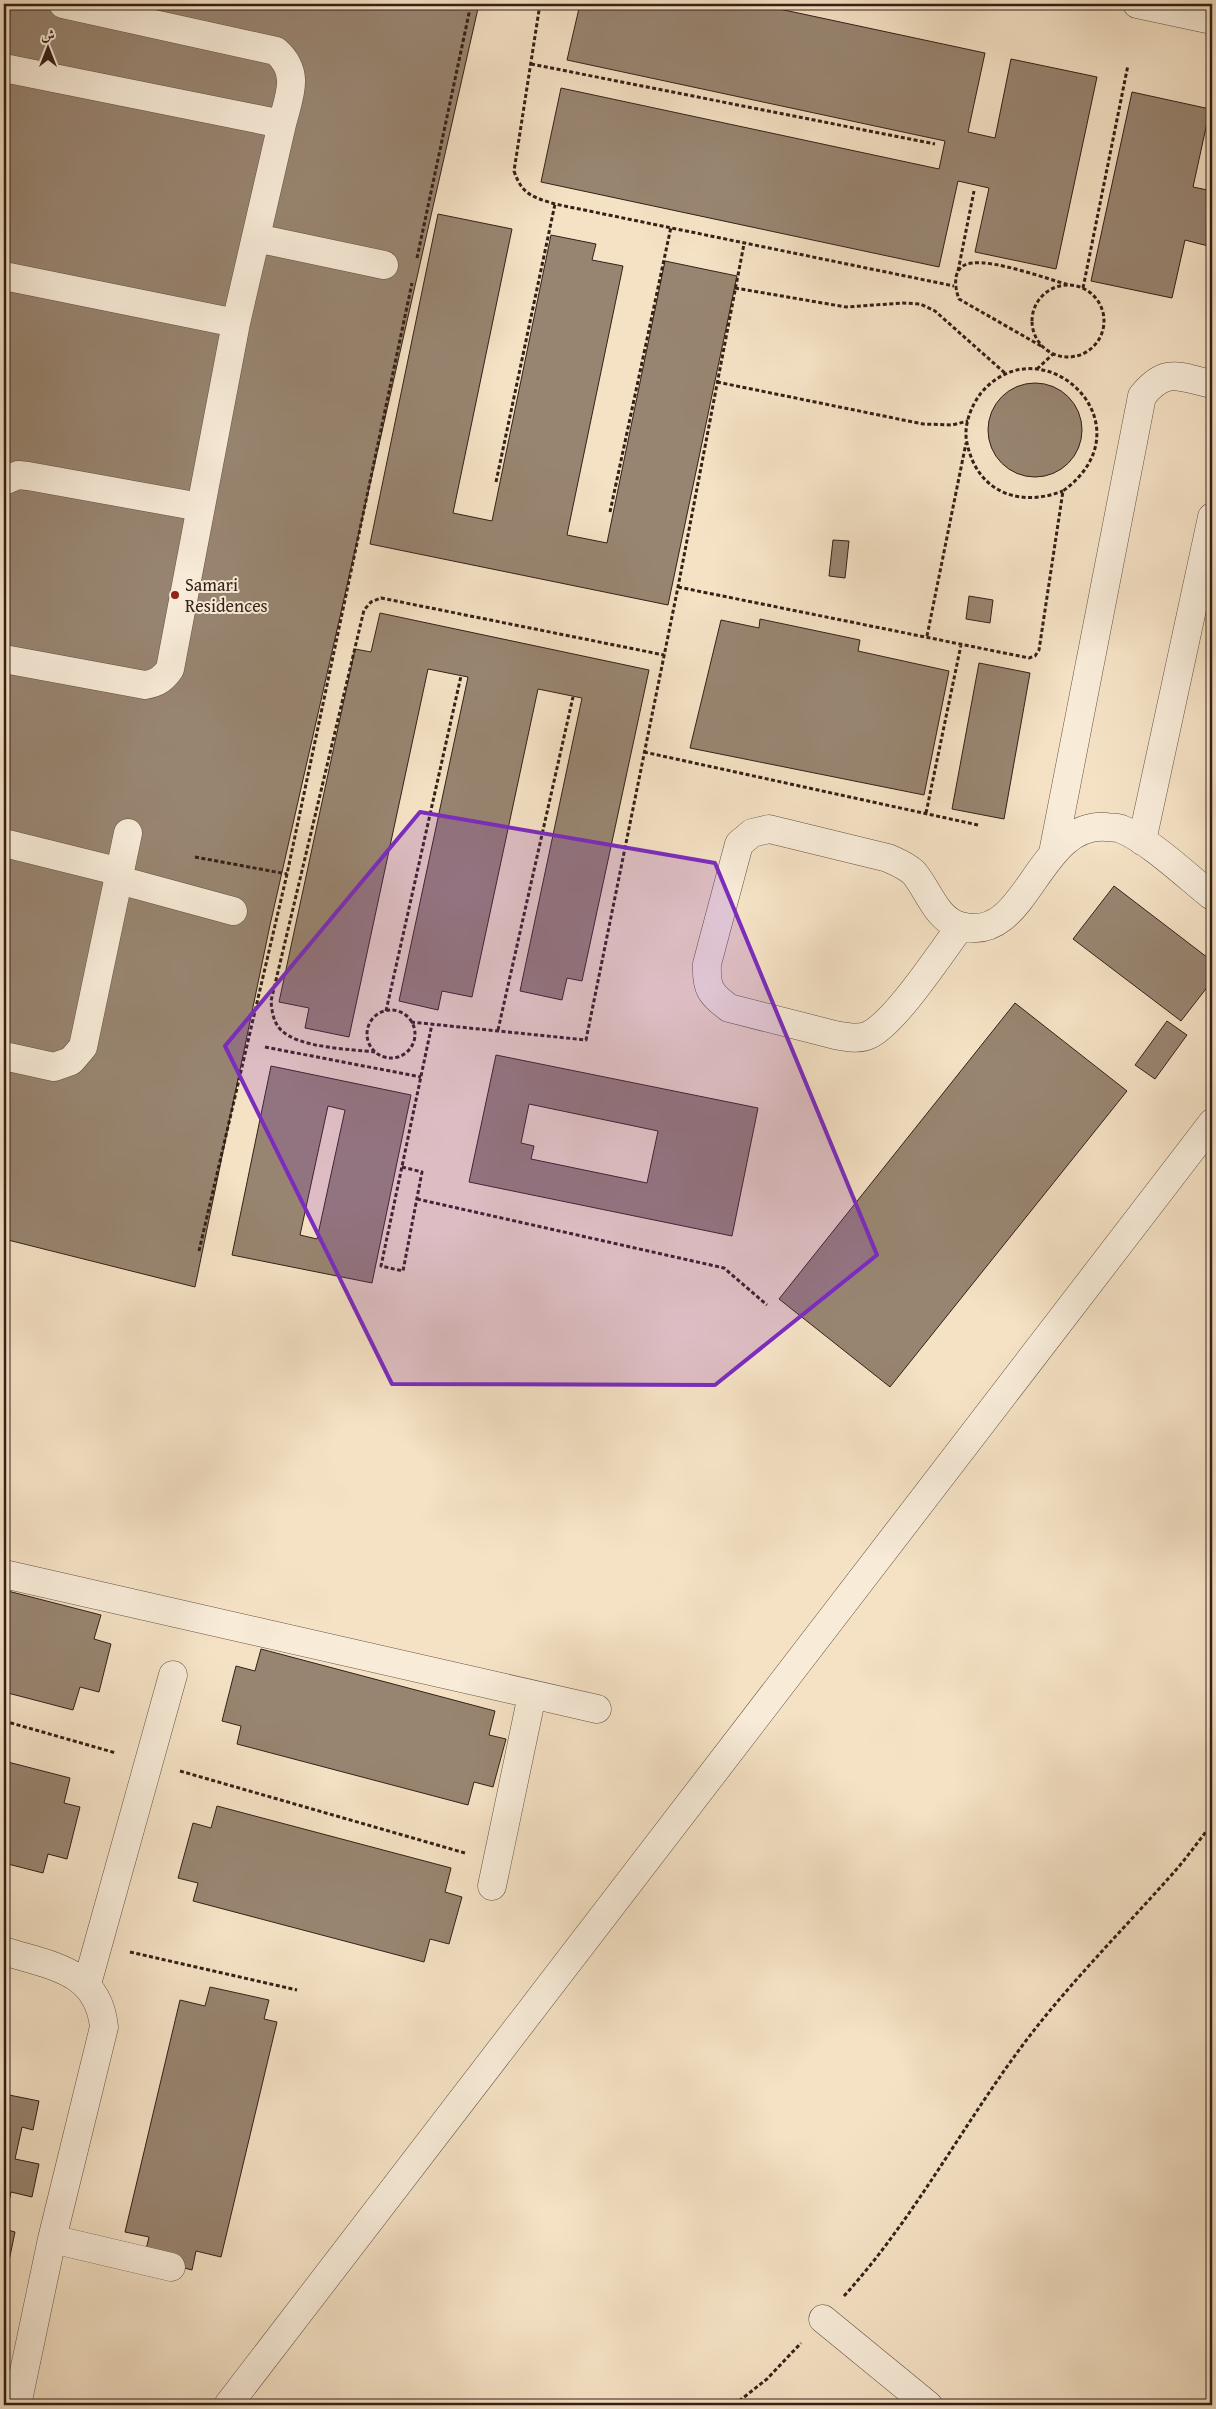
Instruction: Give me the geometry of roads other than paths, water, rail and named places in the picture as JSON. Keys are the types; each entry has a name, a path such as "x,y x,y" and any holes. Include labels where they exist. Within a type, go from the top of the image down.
{"street":[{"path":"4,659 145,685 155,683 164,678 170,669 236,323 292,78 290,67 276,50 63,4"},
{"path":"1137,4 1212,20"},
{"path":"4,68 282,124"},
{"path":"256,238 384,265"},
{"path":"4,276 236,323"},
{"path":"1053,853 1142,396 1154,381 1171,375 1212,384"},
{"path":"4,481 18,475 28,476 200,508"},
{"path":"1142,841 1212,517"},
{"path":"961,926 895,1012 883,1026 868,1036 844,1037 729,1008 714,998 706,982 707,964 739,844 752,833 769,829 786,831 888,858 913,872 946,919 961,926 981,928 1000,921 1014,907 1053,853 1071,835 1095,826 1120,828 1142,841 1212,896"},
{"path":"4,1056 54,1067 71,1061 83,1047 128,833"},
{"path":"4,843 233,911"},
{"path":"228,2405 1212,1123"},
{"path":"4,1574 597,1709"},
{"path":"87,1984 173,1675"},
{"path":"495,1874 532,1695"},
{"path":"4,1951 74,1975 87,1984 103,2011 104,2026 52,2239 16,2405"},
{"path":"52,2239 171,2267"},
{"path":"823,2319 928,2405"}],"place":[{"name":"Samari Residences","path":"175,595"}]}
